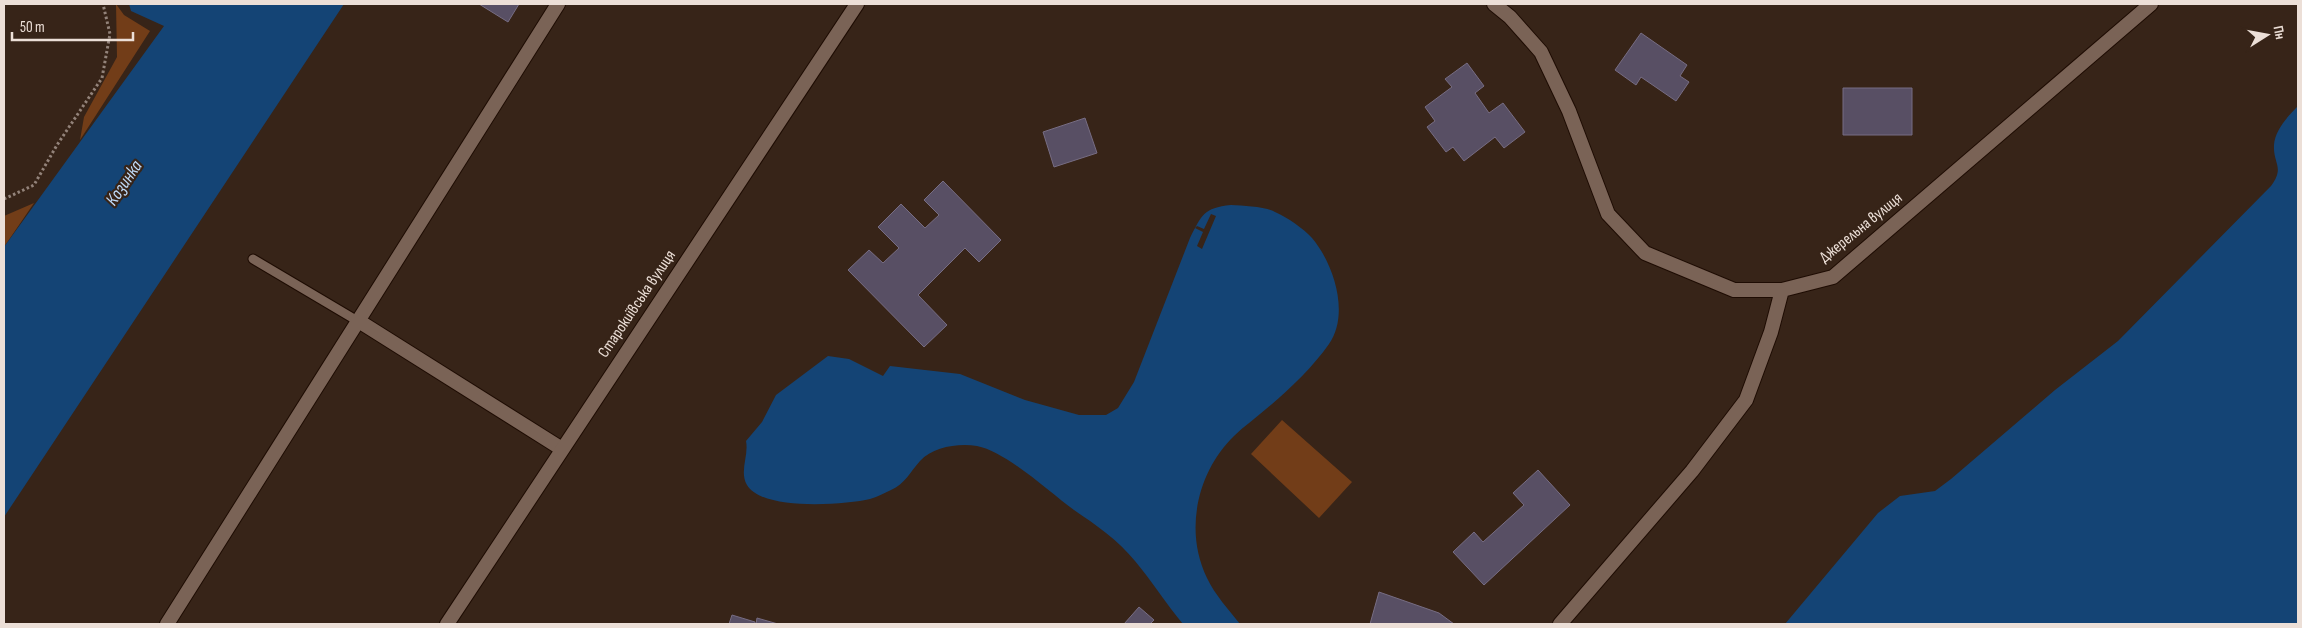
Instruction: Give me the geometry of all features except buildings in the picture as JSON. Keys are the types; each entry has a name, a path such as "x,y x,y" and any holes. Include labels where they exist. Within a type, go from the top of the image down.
{"street":[{"path":"167,624 362,323 558,4"},
{"name":"Старокиївська вулиця","path":"447,624 857,4"},
{"name":"Джерельна вулиця","path":"1494,4 1510,17 1541,52 1568,111 1608,214 1644,254 1734,290 1782,290 1833,277 2151,4"},
{"path":"1560,624 1692,471 1746,400 1771,332 1782,290"},
{"path":"362,323 562,449"}],"lane":[{"path":"253,260 362,323"}],"path":[{"path":"4,200 34,185 57,145 102,78 110,34 103,4"}],"shaded area":[{"path":"116,4 124,15 150,31 80,140 84,117 117,57"},
{"path":"34,203 4,247 4,216"},
{"path":"1282,420 1352,482 1319,518 1251,454"}],"water":[{"name":"Козинка","path":"129,4 344,4 4,517 4,247 164,26 131,11"},
{"path":"2298,106 2298,624 1785,624 1878,513 1900,496 1935,491 2055,390 2118,341 2271,186 2278,170 2274,151 2275,139 2283,124"},
{"path":"1231,205 1270,210 1290,220 1309,235 1327,261 1333,275 1339,304 1335,332 1329,344 1292,386 1234,436 1221,451 1203,484 1196,522 1196,541 1200,560 1214,590 1240,624 1183,624 1128,553 1114,540 1014,464 989,450 977,446 946,447 932,452 925,456 904,481 896,487 873,498 858,501 824,504 786,502 769,499 756,493 747,485 744,474 746,441 762,422 776,395 828,356 849,359 883,376 890,366 960,374 1025,400 1079,415 1106,415 1118,408 1134,382 1190,238 1201,218 1214,208"}],"pier":[{"path":"1211,214 1216,216 1202,249 1197,246 1203,232 1195,228 1197,226 1204,229"}]}
